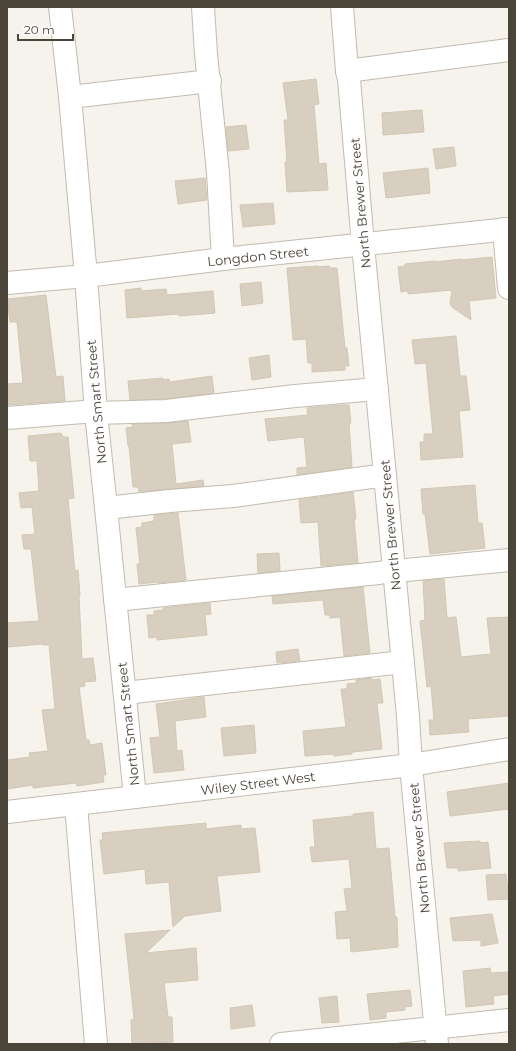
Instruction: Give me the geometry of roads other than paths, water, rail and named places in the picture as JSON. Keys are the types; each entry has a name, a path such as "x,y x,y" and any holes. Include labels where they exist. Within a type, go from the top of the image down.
{"street":[{"name":"North Smart Street","path":"60,7 70,97 86,276 96,412 135,797"},
{"path":"203,7 206,54 210,81 218,173 223,259"},
{"name":"North Brewer Street","path":"342,7 437,1036"},
{"path":"347,71 509,50"},
{"path":"70,97 210,81"},
{"path":"507,229 509,288"},
{"name":"Longdon Street","path":"7,283 86,276 223,259 507,229"},
{"path":"7,418 96,412 166,411 295,396 377,389"},
{"path":"106,508 233,496 385,476"},
{"path":"115,600 371,574 394,570 509,560"},
{"path":"125,693 403,662"},
{"name":"Wiley Street West","path":"7,812 411,765 509,749"},
{"path":"76,805 96,1044"},
{"path":"281,1044 437,1036 509,1020"}]}
